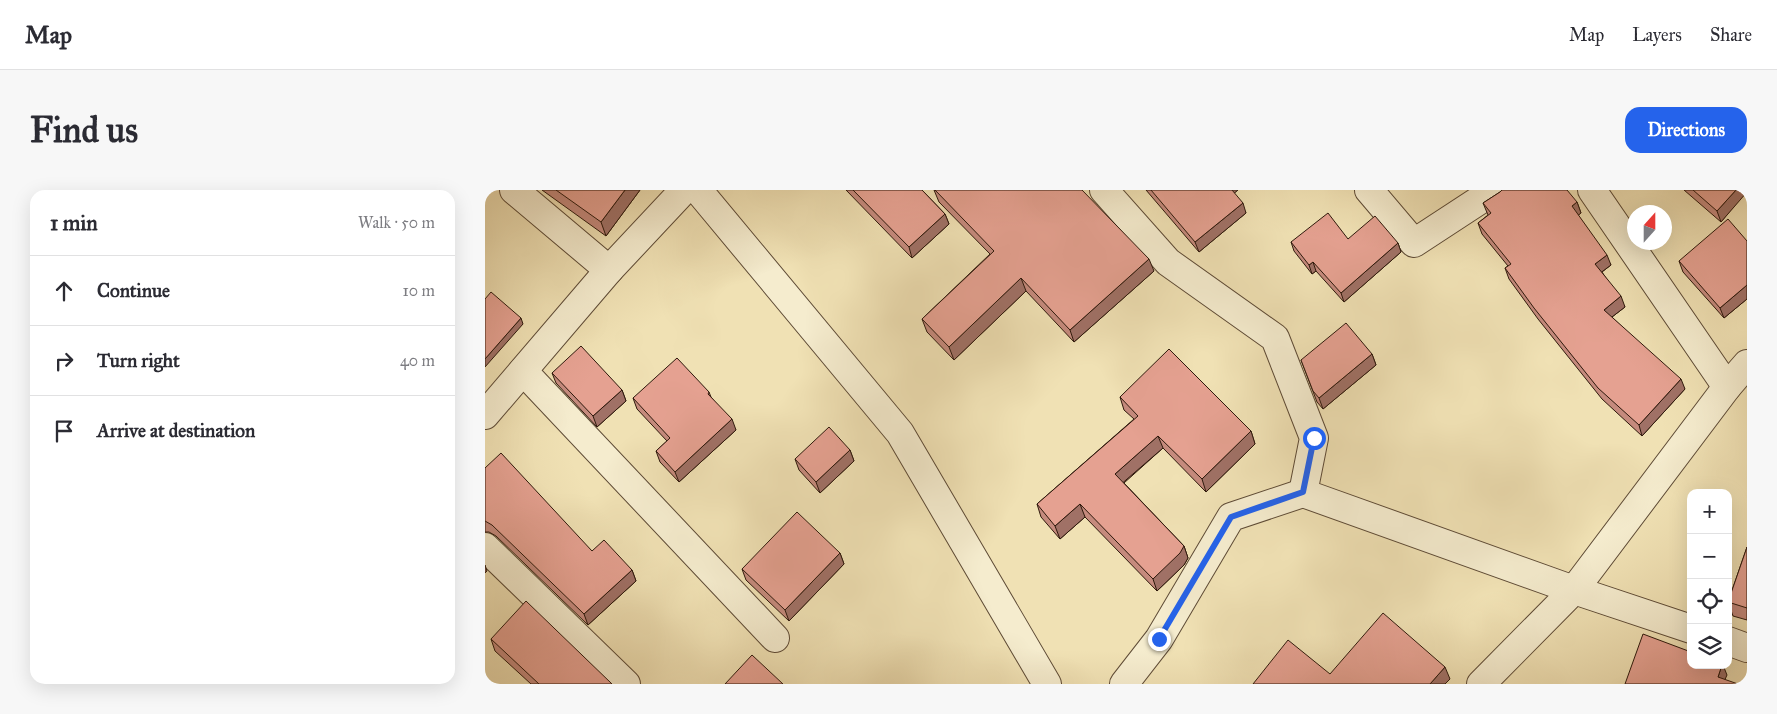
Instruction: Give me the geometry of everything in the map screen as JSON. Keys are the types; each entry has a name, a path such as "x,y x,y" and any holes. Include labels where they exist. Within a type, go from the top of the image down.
{"street":[{"path":"514,190 609,270"},
{"path":"485,416 609,270 684,190"},
{"path":"698,190 901,433 1047,684"},
{"path":"1104,190 1168,262 1275,338 1314,438 1303,492"},
{"path":"1369,190 1414,243 1495,190"},
{"path":"1592,190 1727,387"},
{"path":"1481,684 1574,590 1727,387 1747,364"},
{"path":"523,371 775,638"},
{"path":"1124,684 1159,639 1231,517 1303,492 1574,590 1687,628"},
{"path":"485,547 626,684"},
{"path":"1732,642 1747,648"}],"building":[{"path":"556,190 625,190 601,222"},
{"path":"853,190 922,190 945,214 909,247"},
{"path":"935,190 1082,190 1149,259 1070,330 1021,278 949,347 922,319 994,251"},
{"path":"1151,190 1232,190 1243,203 1195,242"},
{"path":"1502,190 1567,190 1577,202 1572,206 1607,255 1595,264 1621,296 1604,310 1681,379 1639,425 1598,388 1534,308 1505,268 1511,264 1478,223 1491,213 1483,203"},
{"path":"1693,190 1736,190 1717,211"},
{"path":"1328,213 1348,239 1375,216 1398,243 1341,293 1313,262 1309,265 1291,242"},
{"path":"1728,219 1747,241 1747,285 1720,308 1679,261"},
{"path":"491,292 521,318 485,359 485,299"},
{"path":"1346,323 1372,354 1319,398 1313,391 1301,360"},
{"path":"581,346 622,390 593,416 552,373"},
{"path":"1169,349 1251,431 1202,479 1158,436 1115,474 1184,546 1180,553 1153,579 1080,504 1055,526 1037,504 1138,416 1120,397"},
{"path":"677,358 732,419 675,472 656,451 670,438 633,398"},
{"path":"829,427 850,450 816,482 795,459"},
{"path":"501,453 592,551 604,540 632,570 584,614 492,525 485,521 485,468"},
{"path":"797,512 840,553 785,610 742,569"},
{"path":"1747,547 1747,608 1732,603 1732,590"},
{"path":"526,601 612,684 539,684 491,639"},
{"path":"1383,613 1445,667 1430,684 1253,684 1288,640 1330,674"},
{"path":"1643,634 1687,650 1687,669 1721,669 1718,677 1738,684 1625,684"},
{"path":"752,655 783,684 725,684"}],"route":[{"path":"1159,639 1231,517 1303,492 1314,438"}]}
